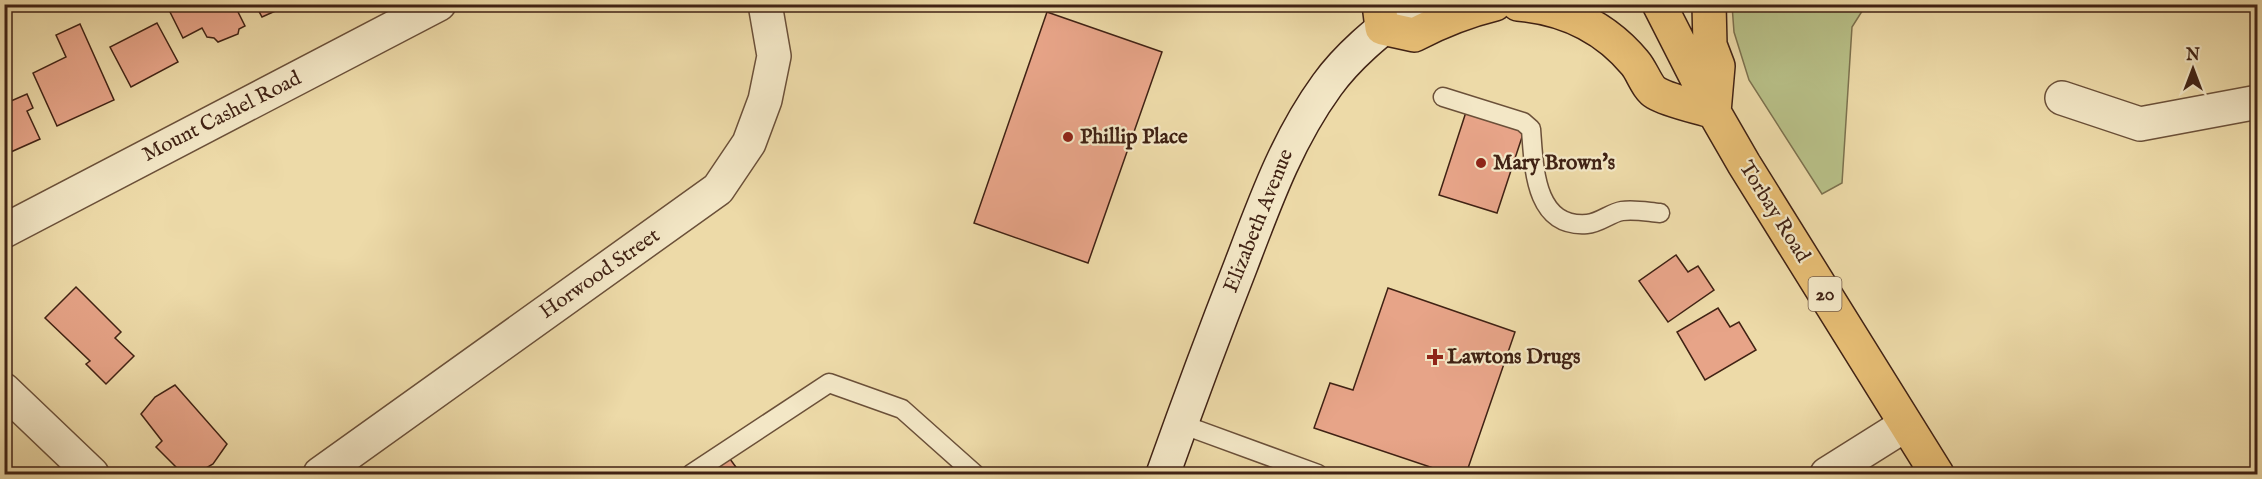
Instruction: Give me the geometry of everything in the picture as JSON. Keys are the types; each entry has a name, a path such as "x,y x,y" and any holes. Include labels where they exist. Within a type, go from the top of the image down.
{"main road":[{"path":"1380,16 1414,35 1442,20 1468,10 1496,4"},
{"path":"1518,4 1560,11 1580,20 1615,41 1637,65 1655,93 1714,112 1718,66 1710,45 1708,4"},
{"name":"Torbay Road","path":"1659,4 1714,112 1744,164 1937,474"}],"street":[{"name":"Mount Cashel Road","path":"4,231 439,4"},
{"name":"Horwood Street","path":"320,474 718,189 749,143 765,100 774,56 765,4"},
{"name":"Elizabeth Avenue","path":"1163,474 1274,178 1291,142 1328,83 1350,59 1380,16 1413,4"},
{"path":"2062,98 2140,124 2258,102"},
{"path":"4,390 92,474"},
{"path":"1827,474 1905,424"}],"lane":[{"path":"1443,97 1523,122 1531,129 1539,193 1552,214 1570,223 1588,224 1622,211 1660,213"},
{"path":"691,474 828,383 902,409 975,474"},
{"path":"1181,424 1318,474"}],"green space":[{"path":"1732,5 1866,5 1852,27 1842,183 1822,194 1749,80 1734,32"}],"building":[{"path":"166,4 234,4 245,26 239,29 238,34 218,42 214,38 207,37 202,28 183,38"},
{"path":"255,4 291,4 262,17"},
{"name":"Phillip Place","path":"1047,12 1162,52 1088,263 974,223"},
{"path":"157,23 178,62 131,87 110,47"},
{"path":"80,24 114,100 57,126 33,73 66,57 56,35"},
{"path":"27,94 33,108 27,111 40,139 4,155 4,104"},
{"name":"Mary Brown's","path":"1466,112 1524,131 1497,213 1439,195"},
{"path":"1676,255 1688,272 1698,266 1714,290 1668,322 1639,281"},
{"path":"76,287 121,332 115,338 134,356 106,384 86,364 90,361 45,318"},
{"name":"Lawtons Drugs","path":"1388,288 1515,332 1466,474 1451,474 1314,428 1330,383 1353,390"},
{"path":"1718,308 1730,327 1739,322 1756,350 1705,380 1677,332"},
{"path":"175,385 227,444 213,464 196,474 183,474 156,447 162,441 141,414 155,397"},
{"path":"730,459 741,474 707,474"}],"place":[{"name":"Phillip Place","path":"1068,137"},
{"name":"Mary Brown's","path":"1481,163"},
{"name":"Lawtons Drugs","path":"1435,357"}]}
